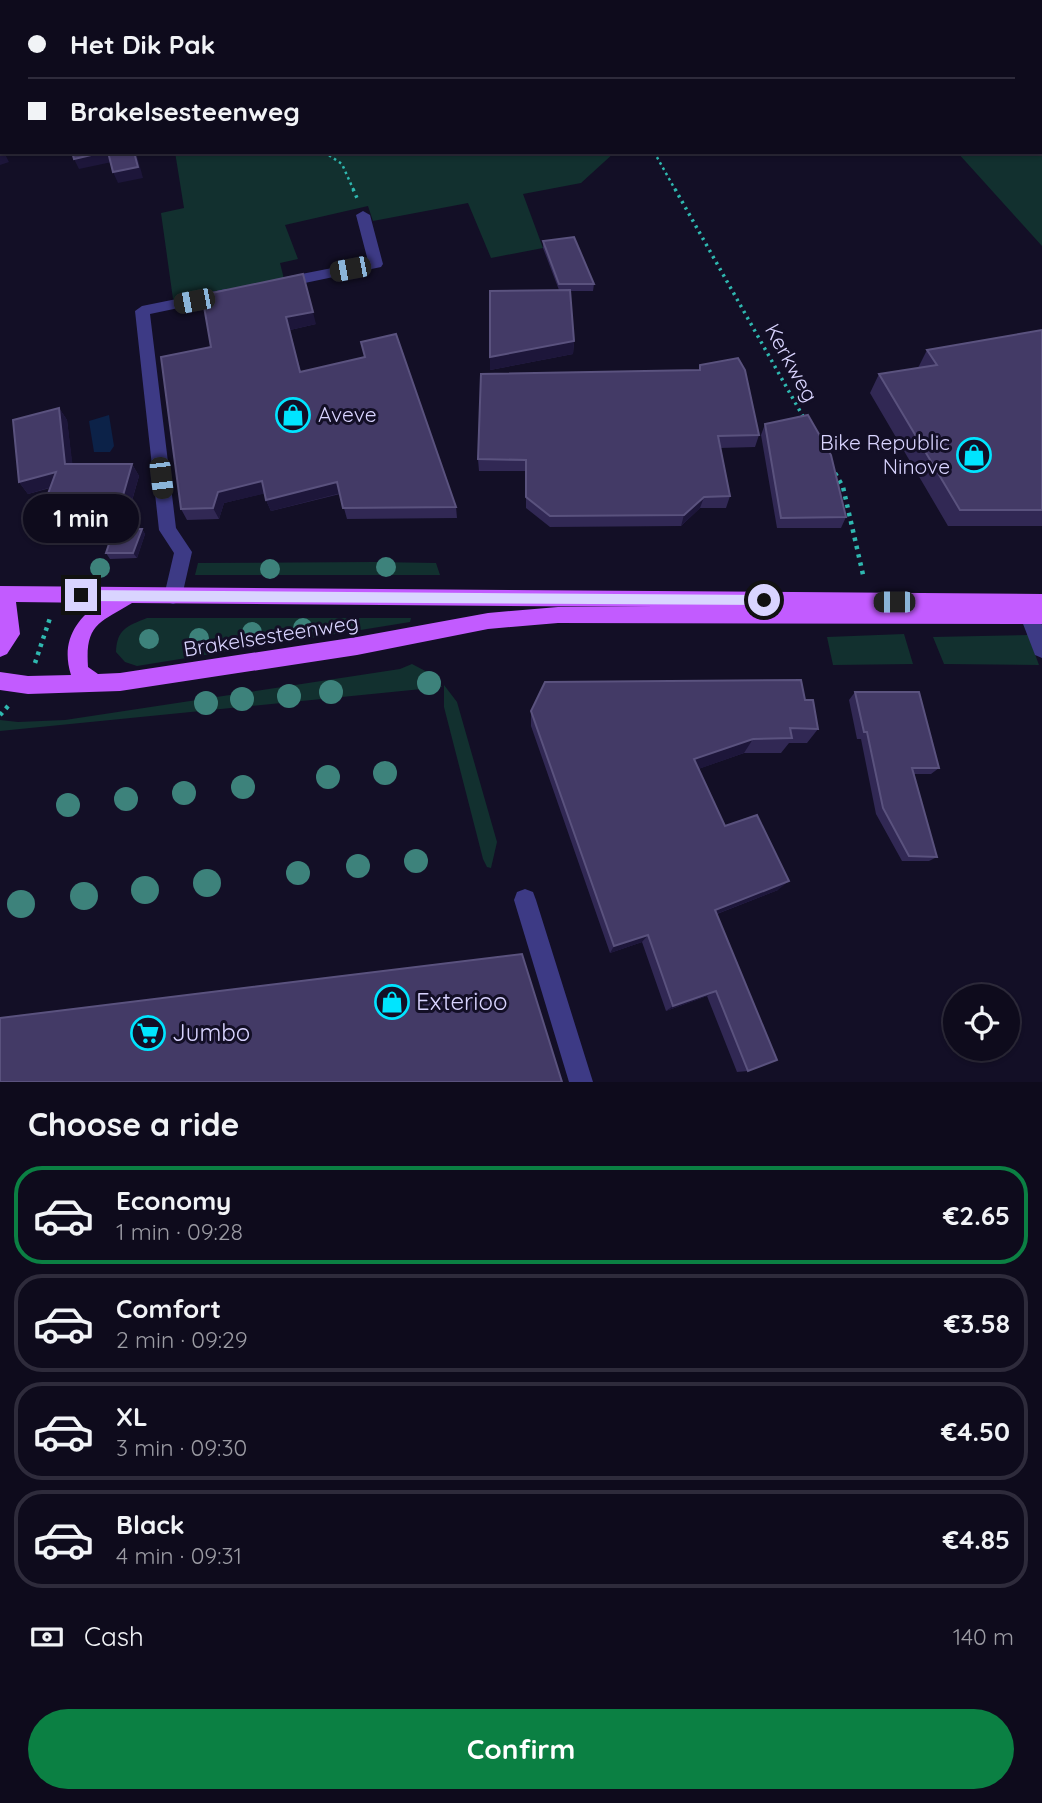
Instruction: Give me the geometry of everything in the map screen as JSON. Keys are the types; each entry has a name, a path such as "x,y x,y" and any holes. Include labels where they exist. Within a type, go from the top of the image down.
{"main road":[{"name":"Brakelsesteenweg","path":"0,594 1042,602"},
{"path":"94,682 79,671 77,639 93,617 128,596"},
{"path":"0,601 9,607 11,634 0,648"},
{"name":"Brakelsesteenweg","path":"0,681 28,685 120,682 344,648 488,621 558,615 1035,616"}],"lane":[{"path":"173,596 183,552 168,530 142,311 376,264 363,215"},
{"path":"1035,616 1042,649"},
{"path":"525,900 581,1082"}],"path":[{"path":"327,154 342,164 363,215"},
{"name":"Kerkweg","path":"655,154 809,427"},
{"path":"829,463 843,487 869,602"}],"green space":[{"path":"175,154 613,154 581,183 523,194 543,248 491,258 468,203 373,221 368,206 285,225 298,259 280,263 284,279 173,299 161,213 184,208"},
{"path":"959,154 1042,154 1042,246"},
{"path":"198,563 436,563 440,575 195,575"},
{"path":"147,618 411,618 410,622 137,666 125,662 116,652 118,638 124,629"},
{"path":"904,634 913,664 833,665 827,637"},
{"path":"1028,635 1039,665 944,664 933,637"},
{"path":"412,664 433,675 442,687 0,731 0,720 65,720 400,669"},
{"path":"444,685 457,702 497,842 491,868 487,867 483,859 444,707"}],"water":[{"path":"109,415 114,446 110,452 94,452 89,421"}],"building":[{"path":"73,154 95,154 74,159"},
{"path":"108,154 135,154 138,167 113,172"},
{"path":"574,237 594,284 559,284 543,241"},
{"name":"Aveve","path":"303,274 313,312 286,317 300,372 365,357 361,342 396,334 456,507 343,508 337,482 266,500 262,481 218,492 213,508 181,509 161,357 211,347 202,295"},
{"path":"570,290 574,341 490,357 490,291"},
{"name":"Bike Republic Ninove","path":"1042,330 1042,510 960,510 879,374 937,365 927,350"},
{"path":"738,358 745,370 759,435 718,436 730,496 704,497 684,515 550,516 526,497 526,460 478,459 481,374 700,370 700,365"},
{"path":"59,408 65,464 132,464 116,520 44,520 51,502 45,502 56,472 19,482 13,420"},
{"path":"808,415 831,455 846,517 781,518 765,424"},
{"path":"114,529 142,529 133,553 106,553"},
{"path":"801,680 805,700 813,700 818,729 790,728 792,738 753,739 694,759 725,826 757,815 789,881 715,910 777,1060 748,1071 716,991 673,1006 648,935 614,946 531,711 545,682"},
{"path":"855,692 919,692 939,768 912,768 937,857 909,856 883,808 867,732 864,732"},
{"path":"522,954 562,1082 0,1082 0,1018"}],"place":[{"name":"Aveve","path":"293,415"},
{"name":"Bike Republic Ninove","path":"974,455"},
{"name":"Exterioo","path":"392,1002"},
{"name":"Jumbo","path":"148,1033"}],"route":[{"path":"81,595 764,600"}]}
